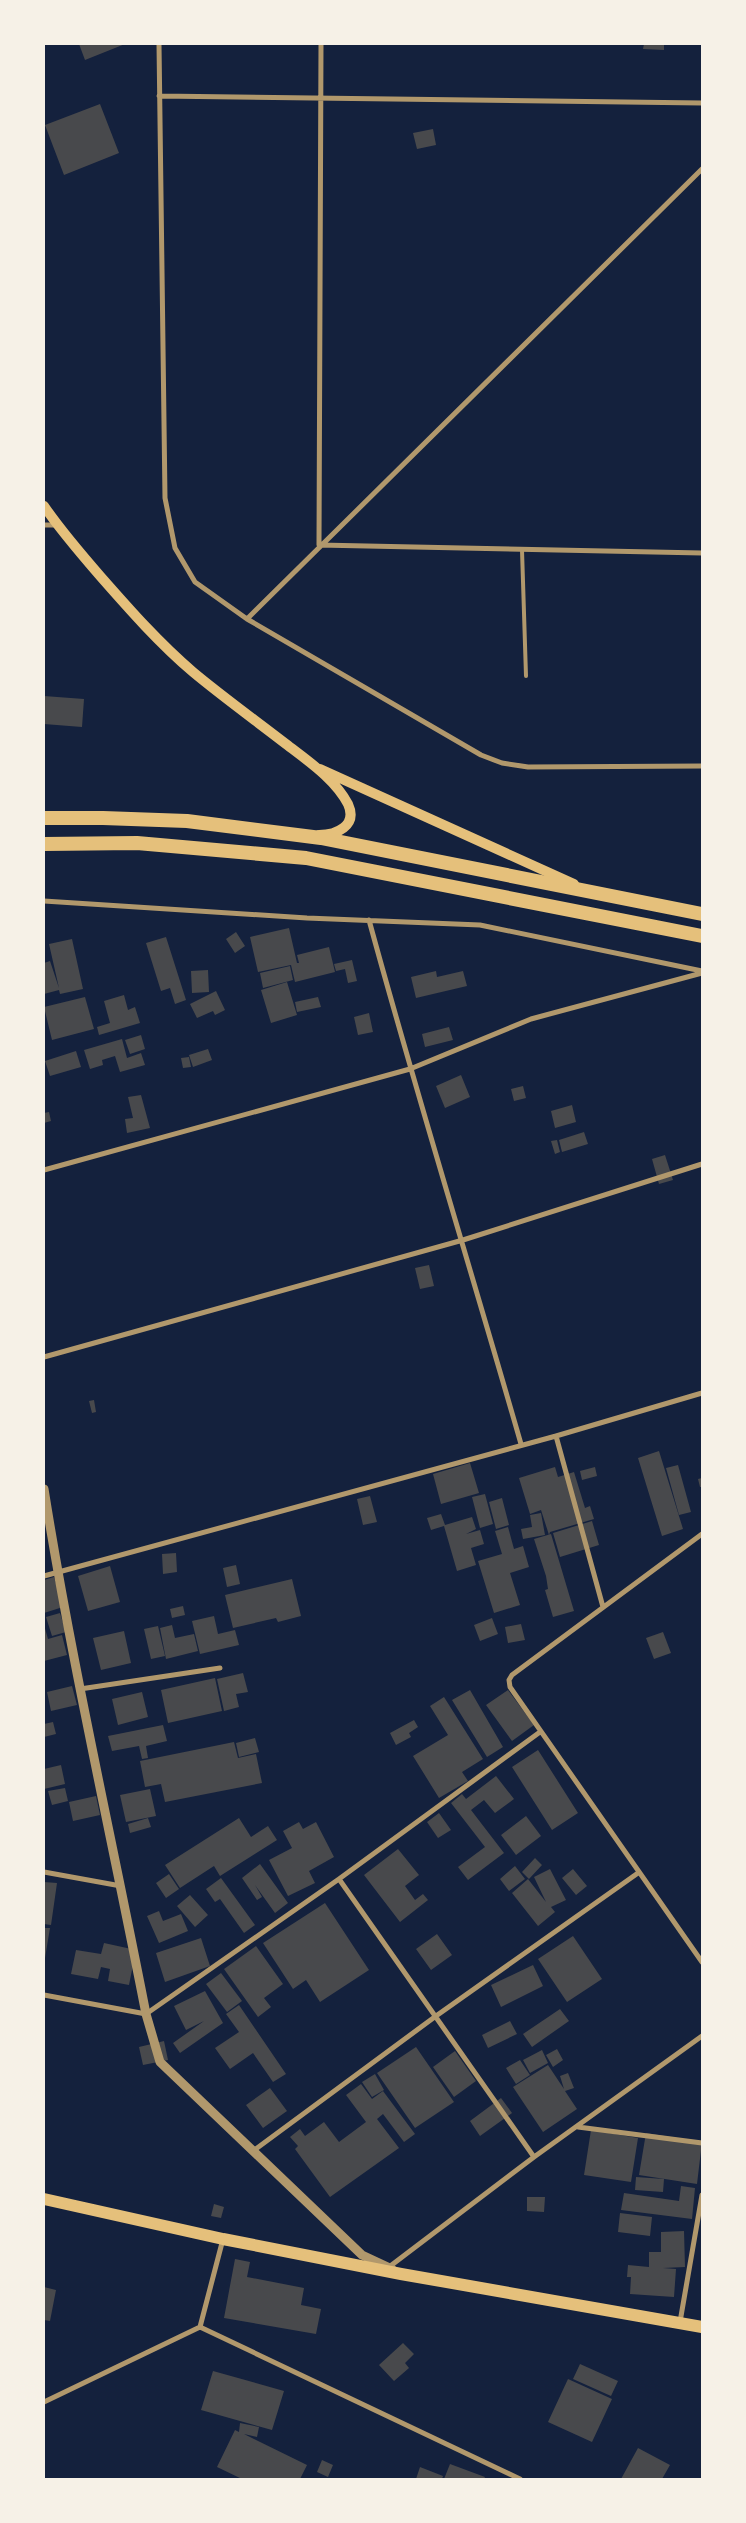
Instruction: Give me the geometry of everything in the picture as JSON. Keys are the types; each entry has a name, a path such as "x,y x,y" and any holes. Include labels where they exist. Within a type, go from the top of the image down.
{"highway":[{"path":"44,818 187,821 303,835 702,914"},
{"path":"44,844 137,843 306,858 702,936"}],"main road":[{"path":"44,506 57,525 143,624 193,672 317,768 348,803 351,816 347,826 337,832 303,835"},
{"path":"317,768 588,890"},
{"path":"44,2199 223,2239 401,2274 680,2325 702,2327"}],"street":[{"path":"159,44 165,498 175,548 195,582 247,619 482,755 502,763 528,767 702,766"},
{"path":"319,545 321,44"},
{"path":"159,96 702,103"},
{"path":"247,619 319,545 702,169"},
{"path":"44,524 57,525"},
{"path":"319,545 702,553"},
{"path":"44,901 480,925 702,972"},
{"path":"368,920 410,1069 463,1240 522,1444"},
{"path":"44,1170 410,1069 531,1019 702,972"},
{"path":"44,1357 463,1240 702,1164"},
{"path":"44,1576 556,1436 702,1393"},
{"path":"556,1436 604,1607"},
{"path":"44,1489 57,1571 80,1690 146,2014 160,2062 362,2254 401,2274"},
{"path":"702,1534 512,1675 509,1680 510,1687 540,1732 702,1962"},
{"path":"80,1690 220,1668"},
{"path":"44,1995 146,2014 340,1879 540,1732"},
{"path":"44,1872 121,1886"},
{"path":"253,2151 436,2016 638,1873"},
{"path":"340,1879 534,2157"},
{"path":"390,2267 534,2157 702,2036"},
{"path":"577,2127 702,2144"},
{"path":"680,2325 702,2195"},
{"path":"44,2402 200,2327 223,2239"},
{"path":"200,2327 520,2479"}],"lane":[{"path":"522,550 526,676"}],"building":[{"path":"79,44 125,44 85,60"},
{"path":"644,44 664,44 664,50 643,49"},
{"path":"100,104 119,153 64,175 45,125"},
{"path":"433,129 436,145 417,149 413,133"},
{"path":"44,696 84,699 82,727 44,724"},
{"path":"289,928 297,963 299,963 297,955 329,947 335,972 295,982 291,965 258,972 250,937"},
{"path":"236,932 245,946 235,953 226,939"},
{"path":"166,937 186,1000 175,1004 170,988 161,991 146,943"},
{"path":"72,939 83,989 60,994 59,990 44,994 44,963 50,961 59,988 49,944"},
{"path":"352,960 357,981 348,983 345,969 336,971 334,964"},
{"path":"290,966 293,980 263,988 260,973"},
{"path":"208,970 209,992 192,993 191,971"},
{"path":"436,971 437,977 463,971 467,986 416,998 411,977"},
{"path":"287,982 297,1015 271,1023 261,990"},
{"path":"216,991 225,1010 215,1015 213,1011 197,1018 190,1004"},
{"path":"124,995 128,1010 135,1007 140,1023 99,1035 97,1027 110,1023 104,1001"},
{"path":"85,997 94,1029 52,1040 44,1007"},
{"path":"318,997 321,1007 297,1012 295,1002"},
{"path":"369,1013 373,1032 358,1035 354,1017"},
{"path":"449,1027 453,1040 425,1047 422,1034"},
{"path":"141,1035 145,1049 130,1054 125,1040"},
{"path":"122,1039 127,1058 141,1053 145,1065 120,1072 115,1056 102,1060 103,1065 90,1069 84,1050"},
{"path":"208,1049 212,1060 193,1067 189,1055"},
{"path":"76,1051 81,1067 50,1076 45,1061"},
{"path":"189,1057 191,1067 183,1068 181,1058"},
{"path":"461,1075 470,1097 445,1108 436,1086"},
{"path":"523,1086 526,1098 514,1101 511,1089"},
{"path":"141,1095 150,1128 127,1133 125,1119 133,1118 128,1097"},
{"path":"572,1105 576,1122 555,1128 551,1111"},
{"path":"49,1112 51,1121 44,1123 44,1113"},
{"path":"584,1132 588,1144 562,1152 559,1140"},
{"path":"557,1140 560,1152 555,1154 551,1141"},
{"path":"665,1155 673,1180 659,1184 652,1159"},
{"path":"429,1265 434,1286 420,1289 415,1268"},
{"path":"94,1400 96,1412 92,1413 89,1401"},
{"path":"659,1451 683,1529 662,1536 638,1458"},
{"path":"470,1463 479,1493 441,1504 433,1474"},
{"path":"678,1465 691,1512 679,1515 666,1468"},
{"path":"555,1467 558,1477 574,1472 585,1508 590,1506 594,1519 550,1532 549,1535 541,1510 530,1514 519,1478"},
{"path":"595,1467 597,1476 582,1480 580,1471"},
{"path":"702,1478 702,1487 700,1487 698,1479"},
{"path":"485,1494 493,1524 480,1528 472,1497"},
{"path":"370,1496 377,1522 363,1525 357,1499"},
{"path":"502,1498 509,1525 496,1529 489,1502"},
{"path":"541,1513 545,1535 523,1539 521,1529 532,1527 530,1515"},
{"path":"441,1514 445,1525 472,1517 476,1529 466,1534 480,1530 484,1544 471,1548 476,1565 457,1571 444,1526 431,1530 427,1518"},
{"path":"592,1521 599,1545 560,1557 553,1533"},
{"path":"508,1527 514,1549 523,1546 529,1567 510,1573 520,1605 494,1613 478,1561 502,1554 495,1531"},
{"path":"551,1534 574,1611 553,1617 545,1590 548,1589 546,1576 534,1539"},
{"path":"176,1553 177,1572 163,1574 162,1554"},
{"path":"236,1565 240,1584 227,1587 223,1568"},
{"path":"110,1566 120,1602 88,1611 78,1576"},
{"path":"54,1577 63,1607 44,1613 44,1580"},
{"path":"292,1579 301,1616 278,1622 276,1618 233,1628 225,1595"},
{"path":"183,1606 185,1615 172,1618 170,1609"},
{"path":"60,1613 66,1632 52,1636 46,1617"},
{"path":"214,1616 218,1634 235,1630 239,1645 200,1654 192,1621"},
{"path":"492,1618 498,1634 480,1641 474,1625"},
{"path":"521,1624 525,1640 508,1643 505,1627"},
{"path":"44,1625 48,1639 62,1635 67,1655 44,1661"},
{"path":"172,1625 175,1638 194,1634 198,1651 166,1659 160,1628"},
{"path":"158,1626 165,1656 151,1659 144,1629"},
{"path":"124,1631 131,1663 101,1670 93,1638"},
{"path":"663,1632 671,1653 654,1659 646,1638"},
{"path":"243,1673 248,1692 236,1694 239,1707 224,1711 217,1679"},
{"path":"215,1678 222,1711 168,1723 161,1690"},
{"path":"72,1686 77,1705 51,1711 47,1692"},
{"path":"470,1690 503,1747 487,1757 452,1700"},
{"path":"508,1690 534,1725 512,1741 486,1705"},
{"path":"142,1692 148,1717 118,1725 112,1699"},
{"path":"444,1697 483,1759 462,1772 468,1781 439,1798 413,1756 448,1735 430,1706"},
{"path":"414,1720 418,1727 409,1733 411,1737 396,1745 390,1733"},
{"path":"53,1722 56,1734 44,1737 44,1724"},
{"path":"163,1725 167,1741 146,1746 148,1758 142,1759 139,1746 112,1751 108,1736"},
{"path":"255,1738 259,1752 239,1757 236,1743"},
{"path":"234,1742 238,1758 256,1754 262,1783 165,1802 161,1784 145,1787 140,1761"},
{"path":"538,1750 578,1813 552,1830 512,1767"},
{"path":"61,1765 65,1784 44,1789 44,1769"},
{"path":"496,1776 514,1799 495,1813 484,1800 471,1810 504,1853 468,1880 458,1867 485,1847 451,1803 462,1794 466,1799"},
{"path":"65,1788 68,1801 52,1805 48,1791"},
{"path":"150,1789 156,1816 126,1822 120,1795"},
{"path":"96,1796 100,1815 73,1821 69,1802"},
{"path":"439,1813 451,1830 438,1838 427,1822"},
{"path":"526,1816 541,1836 516,1855 501,1835"},
{"path":"148,1818 151,1827 130,1833 128,1824"},
{"path":"239,1818 251,1837 268,1826 277,1840 220,1876 214,1866 180,1888 165,1865"},
{"path":"299,1822 303,1829 316,1822 334,1857 309,1871 315,1883 288,1896 269,1860 292,1848 283,1831"},
{"path":"398,1849 419,1875 405,1886 415,1900 423,1894 428,1900 400,1922 364,1875"},
{"path":"535,1858 542,1865 529,1879 522,1872"},
{"path":"260,1864 288,1903 275,1913 255,1885 262,1897 257,1900 242,1878"},
{"path":"515,1866 525,1879 509,1891 500,1879"},
{"path":"550,1869 566,1900 551,1907 555,1912 538,1926 512,1893 528,1879 546,1902 534,1877"},
{"path":"573,1869 587,1886 576,1895 562,1878"},
{"path":"169,1874 179,1889 166,1898 156,1883"},
{"path":"221,1878 255,1925 244,1933 220,1899 215,1902 206,1889"},
{"path":"44,1882 57,1883 51,1925 44,1924"},
{"path":"190,1895 208,1915 195,1927 177,1906"},
{"path":"325,1903 369,1970 320,2002 306,1980 293,1989 263,1943"},
{"path":"159,1911 163,1921 181,1914 188,1931 159,1943 147,1916"},
{"path":"44,1928 50,1928 45,1958 44,1958"},
{"path":"437,1934 452,1955 431,1970 416,1949"},
{"path":"573,1936 602,1979 567,2002 538,1959"},
{"path":"201,1938 210,1966 165,1982 156,1953"},
{"path":"104,1943 136,1950 129,1985 108,1981 110,1969 101,1967 98,1979 71,1974 76,1950 101,1954"},
{"path":"256,1946 283,1984 264,1998 271,2007 258,2017 224,1969"},
{"path":"533,1965 543,1986 501,2007 491,1985"},
{"path":"221,1973 242,2001 227,2012 206,1984"},
{"path":"205,1991 223,2023 180,2053 173,2043 204,2021 186,2030 174,2006"},
{"path":"239,2005 286,2074 273,2082 253,2053 230,2069 215,2048 239,2032 226,2014"},
{"path":"560,2009 569,2021 532,2047 523,2034"},
{"path":"510,2021 517,2034 488,2048 482,2035"},
{"path":"164,2041 168,2060 143,2065 139,2047"},
{"path":"416,2047 454,2102 415,2128 377,2073"},
{"path":"557,2049 563,2060 553,2067 546,2055"},
{"path":"542,2050 548,2063 530,2073 523,2060"},
{"path":"455,2051 476,2081 454,2097 433,2067"},
{"path":"520,2060 530,2075 516,2084 506,2068"},
{"path":"548,2065 564,2089 560,2076 568,2073 574,2088 565,2091 577,2109 543,2132 513,2087"},
{"path":"375,2074 384,2090 372,2097 362,2082"},
{"path":"361,2084 372,2099 383,2091 415,2134 404,2142 383,2114 377,2119 399,2148 330,2197 295,2149 298,2146 290,2137 300,2129 305,2136 324,2122 339,2142 366,2122 346,2095"},
{"path":"270,2088 287,2111 263,2128 246,2105"},
{"path":"501,2098 512,2113 480,2136 470,2121"},
{"path":"591,2130 638,2138 631,2182 584,2175"},
{"path":"646,2133 702,2142 697,2184 639,2175"},
{"path":"636,2177 664,2179 663,2192 635,2190"},
{"path":"681,2186 695,2188 692,2219 621,2210 624,2193 679,2201"},
{"path":"527,2197 545,2197 544,2212 527,2211"},
{"path":"214,2204 224,2207 221,2218 211,2216"},
{"path":"620,2213 652,2217 650,2236 618,2232"},
{"path":"684,2231 685,2267 663,2268 676,2269 674,2297 630,2294 631,2277 627,2277 628,2265 649,2267 649,2252 661,2252 661,2232"},
{"path":"235,2259 250,2262 247,2277 304,2288 301,2305 321,2309 316,2334 224,2318"},
{"path":"44,2287 56,2290 50,2321 44,2320"},
{"path":"403,2343 414,2354 405,2363 409,2368 394,2381 379,2365"},
{"path":"580,2364 618,2381 611,2396 573,2379"},
{"path":"213,2371 284,2391 272,2430 201,2410"},
{"path":"568,2379 612,2399 592,2442 548,2422"},
{"path":"240,2423 259,2427 257,2437 244,2434 307,2465 300,2479 242,2479 217,2467 235,2430 239,2432"},
{"path":"638,2448 670,2465 662,2479 621,2479"},
{"path":"322,2460 333,2465 328,2477 317,2472"},
{"path":"450,2464 485,2477 484,2479 444,2479"},
{"path":"420,2467 443,2476 442,2479 416,2479"}]}
